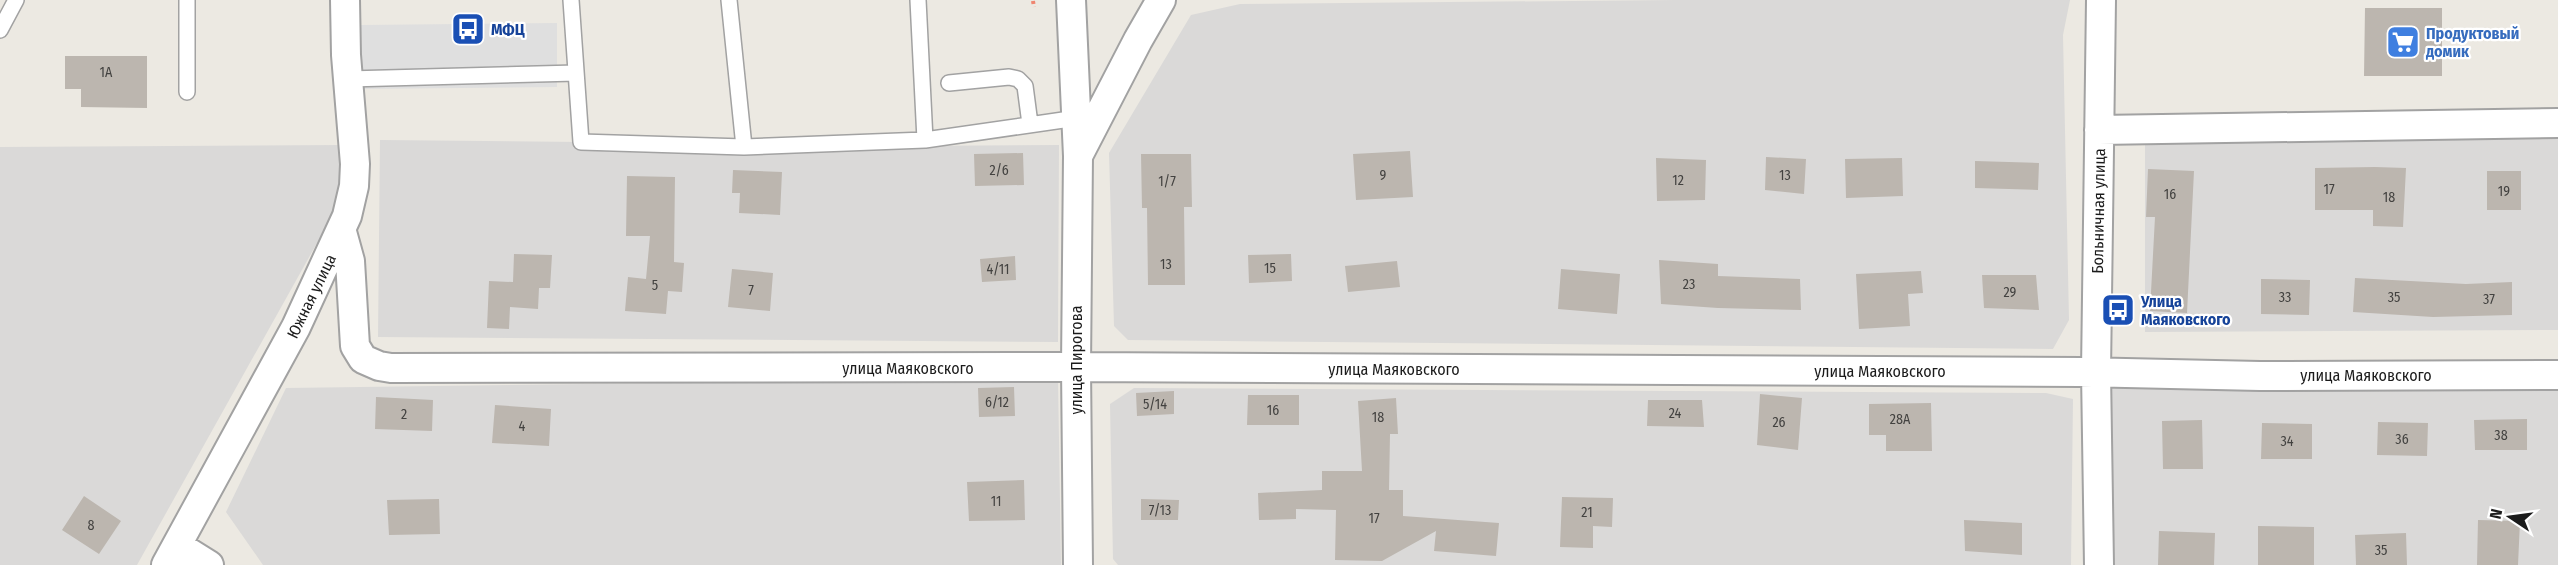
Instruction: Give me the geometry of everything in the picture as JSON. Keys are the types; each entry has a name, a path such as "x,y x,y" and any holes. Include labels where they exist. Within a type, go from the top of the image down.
{"street":[{"name":"Южная улица","path":"172,555 296,327 342,232 352,201 355,164 348,79 345,0"},
{"name":"улица Пирогова","path":"1071,0 1078,156 1076,367 1078,565"},
{"name":"улица Пирогова","path":"1078,156 1161,0"},
{"name":"Больничная улица","path":"2099,565 2096,372 2101,0"},
{"path":"2098,130 2558,123"},
{"name":"улица Маяковского","path":"342,232 350,261 355,346 363,359 379,366 418,369 1076,367 2096,372 2260,376 2558,375"},
{"path":"172,555 209,565"}],"lane":[{"path":"0,30 16,0"},
{"path":"187,0 187,92"},
{"path":"571,0 581,142 744,147 925,140 1077,118"},
{"path":"729,0 744,147"},
{"path":"918,0 925,140"},
{"path":"348,79 576,73"},
{"path":"949,83 1009,77 1018,79 1024,86 1030,124"}],"path":[{"path":"1033,1 1034,7"}],"shaded area":[{"path":"1675,0 2070,0 2063,35 2069,320 2053,349 1128,340 1114,326 1109,153 1191,15 1240,4"},
{"path":"557,23 557,87 362,89 361,25"},
{"path":"2558,122 2558,330 2145,332 2145,124"},
{"path":"380,140 581,142 744,147 1059,145 1058,342 378,337"},
{"path":"344,145 355,175 137,565 0,565 0,147"},
{"path":"2096,372 2558,375 2558,565 2099,565"},
{"path":"1058,378 1061,565 263,565 226,512 286,388"},
{"path":"1134,388 2046,393 2073,399 2071,565 1118,565 1113,559 1110,404"}],"building":[{"name":"Продуктовый домик","path":"2365,8 2442,8 2442,76 2364,76"},
{"path":"65,56 147,56 147,108 81,107 81,89 65,89"},
{"path":"1410,151 1413,197 1356,200 1353,154"},
{"path":"1023,153 1024,185 975,186 974,154"},
{"path":"1141,154 1191,154 1192,207 1184,207 1185,285 1148,285 1147,208 1142,208"},
{"path":"1766,157 1806,159 1804,194 1765,190"},
{"path":"1656,158 1706,160 1705,200 1657,201"},
{"path":"1902,158 1903,196 1846,198 1845,159"},
{"path":"1975,161 2039,163 2038,190 1975,188"},
{"path":"2315,168 2406,168 2403,227 2373,226 2373,210 2315,210"},
{"path":"2148,169 2194,171 2187,313 2150,311 2155,217 2146,217"},
{"path":"733,170 782,172 780,215 739,213 740,193 732,193"},
{"path":"2487,171 2521,171 2521,210 2487,210"},
{"path":"627,176 675,177 674,262 684,263 682,292 668,291 666,314 625,311 628,277 646,279 650,236 626,236"},
{"path":"514,254 552,255 550,288 539,288 538,309 510,307 509,329 487,328 489,281 513,282"},
{"path":"1291,254 1292,281 1249,283 1248,255"},
{"path":"1015,256 1016,280 982,282 980,259"},
{"path":"1659,260 1718,264 1718,276 1800,279 1801,310 1661,304"},
{"path":"1397,261 1400,287 1348,292 1345,266"},
{"path":"732,269 773,273 770,311 728,307"},
{"path":"1561,269 1620,274 1617,314 1558,309"},
{"path":"1921,271 1923,293 1908,294 1910,326 1859,329 1856,274"},
{"path":"1982,275 2036,275 2039,310 1984,308"},
{"path":"2355,278 2466,284 2512,282 2512,315 2433,317 2353,312"},
{"path":"2261,279 2310,280 2309,315 2261,314"},
{"path":"1014,387 1015,416 979,417 978,388"},
{"path":"1174,391 1174,414 1137,416 1136,393"},
{"path":"1760,394 1802,398 1798,450 1757,445"},
{"path":"1248,395 1299,395 1299,425 1247,425"},
{"path":"376,397 433,400 432,431 375,429"},
{"path":"1396,398 1398,434 1390,434 1389,490 1403,490 1403,516 1499,523 1496,556 1434,551 1436,531 1382,561 1335,560 1336,510 1296,509 1296,519 1259,520 1258,493 1322,490 1322,471 1362,471 1358,401"},
{"path":"1648,400 1702,400 1704,427 1647,426"},
{"path":"1931,403 1932,451 1886,451 1886,435 1869,435 1869,404"},
{"path":"495,405 551,409 549,446 492,443"},
{"path":"2527,419 2527,450 2475,450 2474,420"},
{"path":"2202,420 2203,469 2163,469 2162,421"},
{"path":"2378,422 2428,423 2427,456 2377,455"},
{"path":"2262,423 2312,424 2312,459 2261,459"},
{"path":"1024,480 1025,520 969,521 967,482"},
{"path":"84,496 121,521 99,554 62,530"},
{"path":"1562,497 1613,498 1612,527 1593,526 1593,548 1560,547"},
{"path":"439,499 440,534 389,535 387,500"},
{"path":"1141,499 1179,500 1178,520 1141,520"},
{"path":"1964,520 2022,523 2022,555 1965,551"},
{"path":"2478,520 2520,521 2518,565 2477,565"},
{"path":"2258,526 2314,527 2314,565 2258,565"},
{"path":"2159,531 2215,533 2214,565 2158,565"},
{"path":"2406,533 2407,565 2356,565 2355,535"}],"place":[{"name":"МФЦ","path":"468,29"},
{"name":"Продуктовый домик","path":"2403,42"},
{"name":"Улица Маяковского","path":"2118,310"}]}
